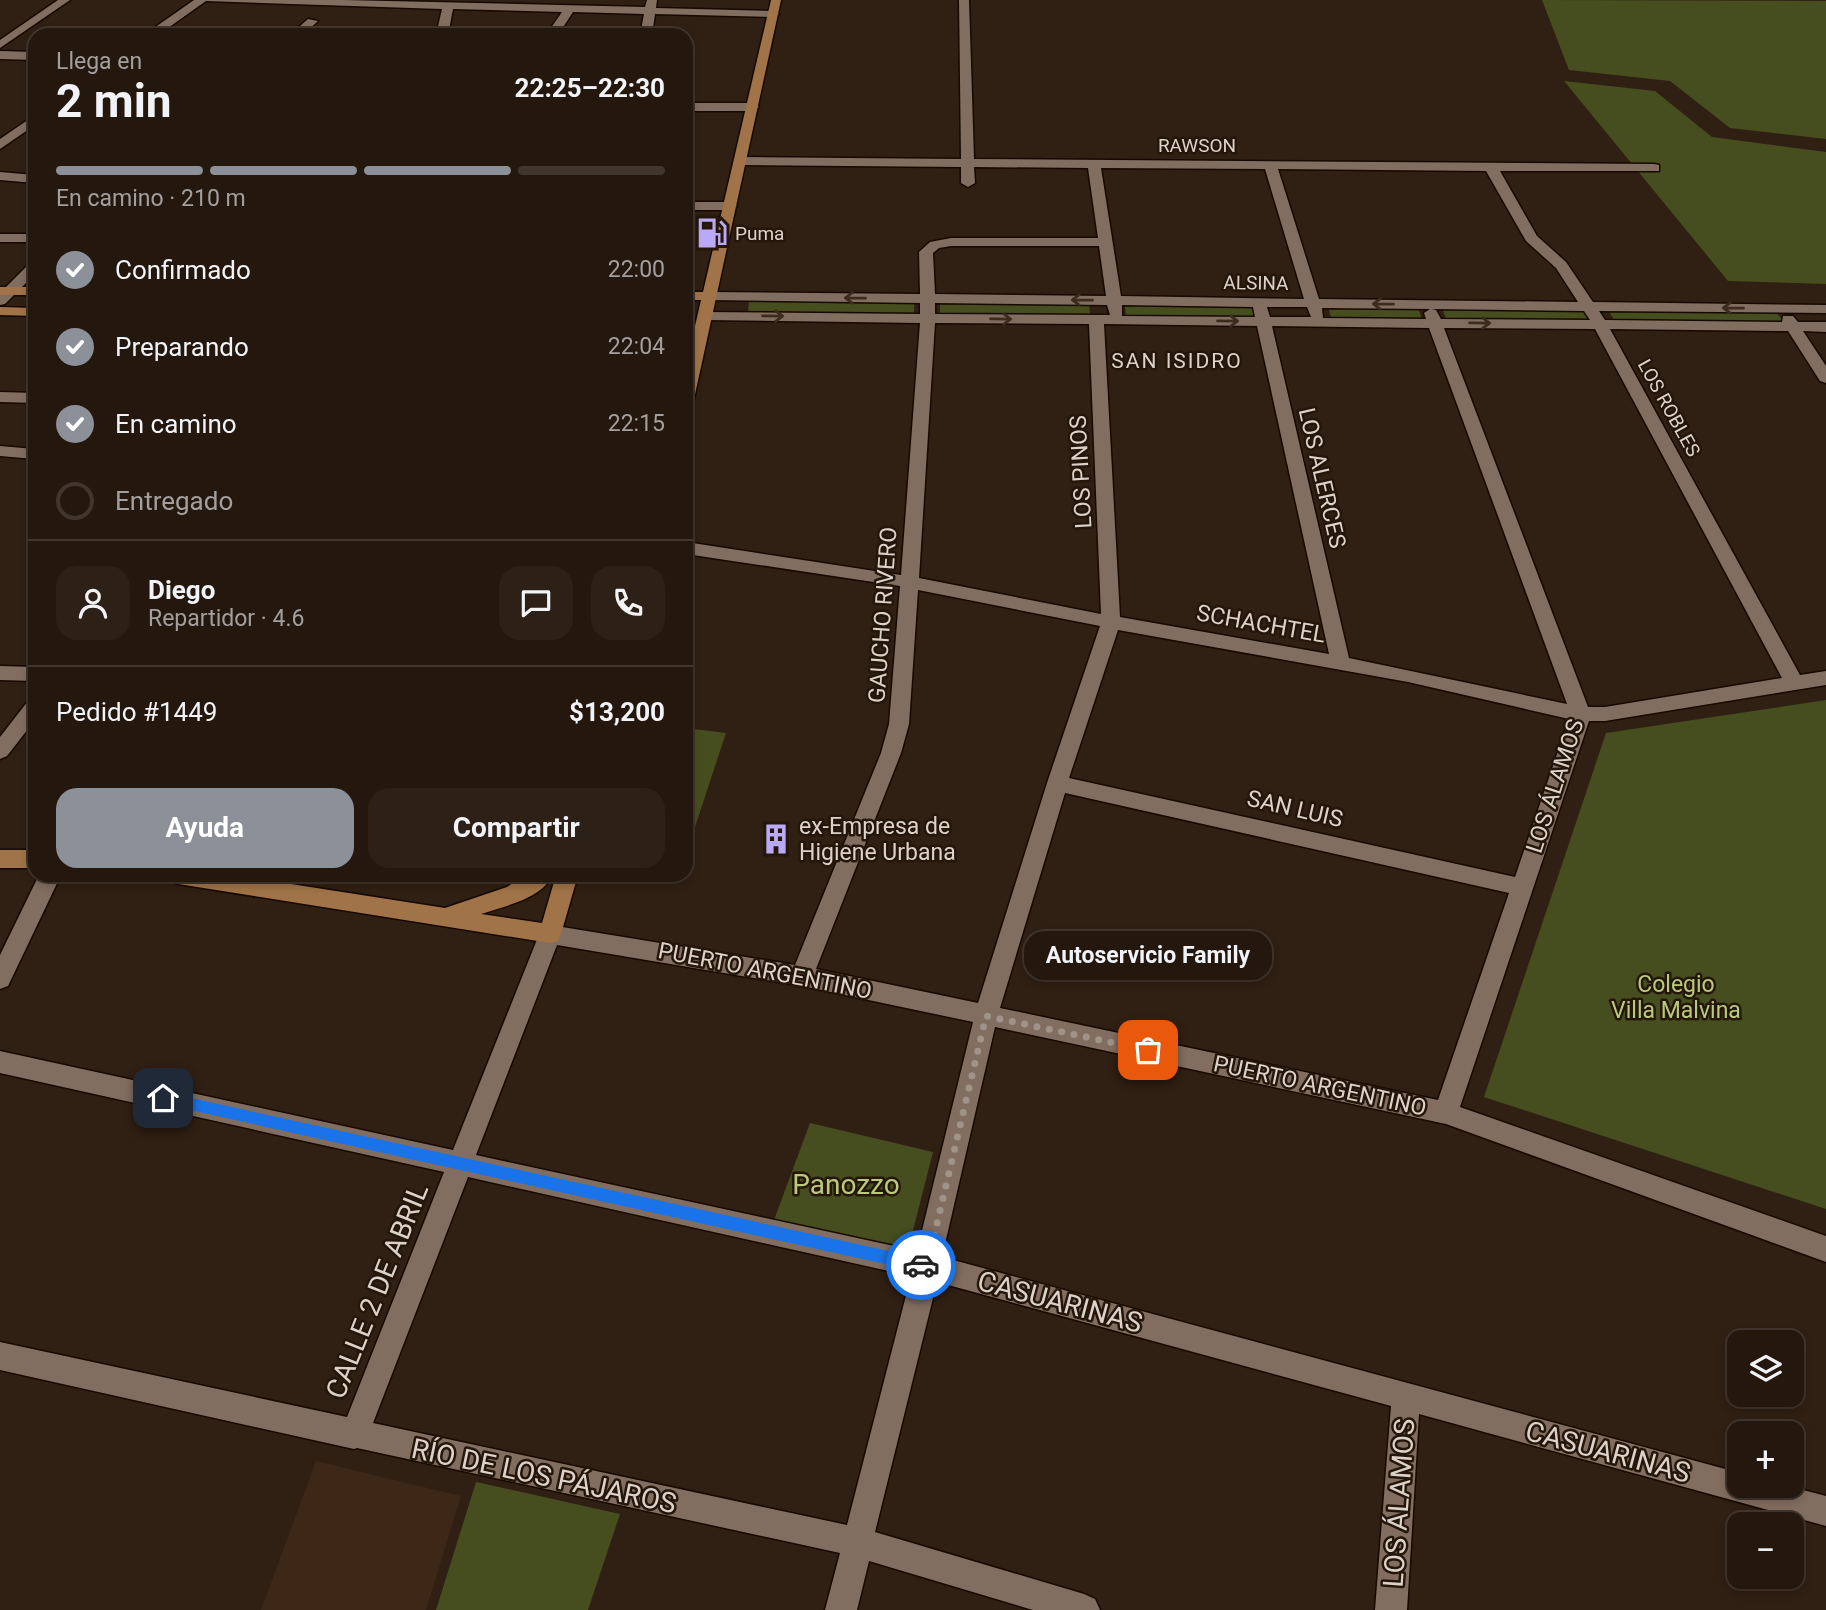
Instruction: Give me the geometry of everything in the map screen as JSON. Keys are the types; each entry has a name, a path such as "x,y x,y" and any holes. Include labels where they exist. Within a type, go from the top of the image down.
{"main road":[{"path":"693,368 776,0"},
{"path":"3,294 28,292"},
{"name":"ALSINA","path":"693,296 709,296"},
{"path":"0,311 28,312"},
{"name":"ALSINA","path":"693,316 705,316"},
{"path":"223,882 550,934 565,882"},
{"path":"444,916 530,883"},
{"path":"513,926 509,919 509,908 530,883"}],"street":[{"path":"0,45 65,0"},
{"path":"160,28 201,0"},
{"path":"209,0 570,9 651,6 773,14"},
{"path":"964,0 968,183"},
{"path":"443,28 448,6"},
{"path":"647,28 651,6"},
{"path":"557,28 570,9"},
{"path":"304,28 312,21"},
{"path":"0,55 28,56"},
{"path":"693,107 753,107"},
{"path":"0,145 28,124"},
{"name":"RAWSON","path":"740,161 1654,168"},
{"path":"1094,164 1116,320"},
{"path":"1270,165 1318,322"},
{"name":"LOS ROBLES","path":"1491,167 1531,238 1561,265 1600,324 1794,682"},
{"path":"0,176 28,178"},
{"path":"693,206 730,206"},
{"path":"0,238 28,238"},
{"name":"GAUCHO RIVERO","path":"802,976 891,753 899,724 928,318 926,252 935,245 951,242 1105,242"},
{"path":"3,294 28,272"},
{"name":"ALSINA","path":"709,296 1826,309"},
{"name":"LOS ALERCES","path":"1259,302 1341,664"},
{"name":"LOS ÁLAMOS","path":"1427,304 1581,714 1446,1112"},
{"path":"1781,308 1826,378"},
{"name":"ALSINA","path":"705,316 1826,327"},
{"name":"LOS PINOS","path":"1096,320 1111,622"},
{"path":"0,397 28,398"},
{"path":"0,451 28,453"},
{"name":"SCHACHTEL","path":"693,549 910,582 1111,622 1408,675 1581,714 1605,714 1826,678"},
{"path":"841,1610 986,1016 1056,783 1111,622"},
{"path":"0,673 28,674"},
{"path":"0,751 28,715"},
{"name":"SAN LUIS","path":"1056,783 1522,887"},
{"path":"0,979 47,882"},
{"name":"PUERTO ARGENTINO","path":"550,934 802,976 1446,1112 1826,1249"},
{"name":"CALLE 2 DE ABRIL","path":"354,1435 550,934"},
{"name":"CASUARINAS","path":"0,1062 927,1266 1826,1511"},
{"name":"RÍO DE LOS PÁJAROS","path":"0,1356 354,1435 857,1542 1084,1610"},
{"name":"LOS ÁLAMOS","path":"1391,1610 1406,1397"}],"shaded area":[{"path":"316,1461 461,1496 426,1610 261,1610"}],"green space":[{"path":"1542,0 1826,1 1826,139 1730,128 1670,81 1569,70"},
{"path":"1564,81 1655,91 1712,137 1826,152 1826,284 1728,281"},
{"path":"749,301 914,303 914,314 748,312"},
{"path":"940,303 1089,305 1090,315 940,314"},
{"path":"1125,306 1255,307 1258,318 1126,316"},
{"path":"1328,307 1418,308 1422,319 1331,317"},
{"path":"1442,308 1583,310 1589,321 1446,319"},
{"path":"1608,310 1776,312 1784,322 1614,320"},
{"name":"Colegio Villa Malvina","path":"1826,700 1826,1209 1484,1097 1606,733"},
{"path":"693,729 726,733 693,833"},
{"name":"Panozzo","path":"810,1123 933,1152 908,1250 774,1220"},
{"path":"476,1482 620,1514 588,1610 436,1610"}],"way so far":[{"path":"921,1265 927,1266 986,1016 1148,1050"}],"place":[{"name":"Puma","path":"712,233"},
{"name":"ex-Empresa de Higiene Urbana","path":"776,839"},
{"name":"Autoservicio Family","path":"1148,1050"}],"district":[{"name":"SAN ISIDRO","path":"1177,361"}],"route":[{"path":"163,1098 921,1265"}]}
